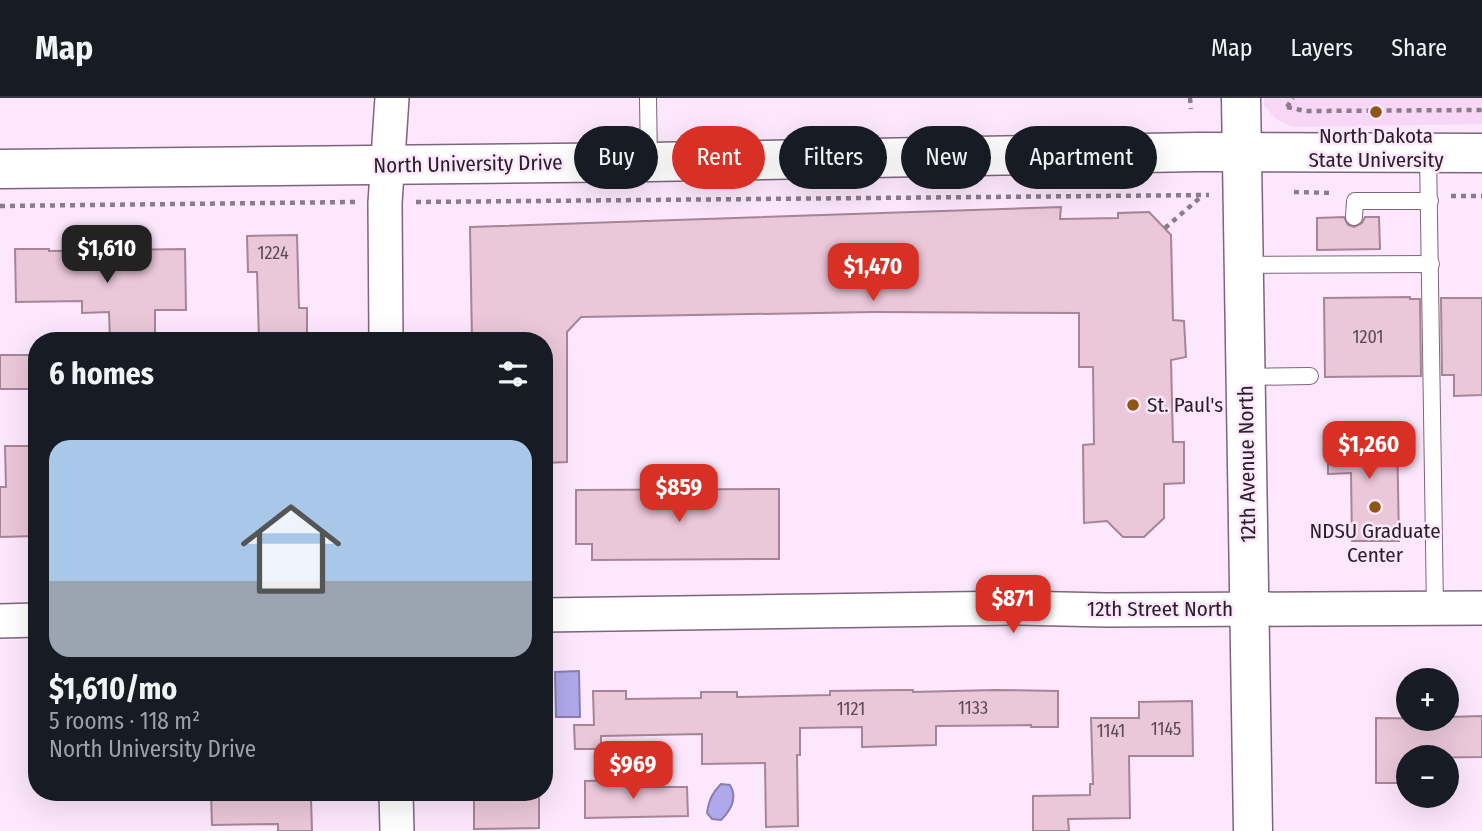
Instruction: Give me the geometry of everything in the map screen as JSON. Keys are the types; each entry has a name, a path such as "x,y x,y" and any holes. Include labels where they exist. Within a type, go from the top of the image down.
{"main road":[{"name":"12th Avenue North","path":"1241,98 1253,831"},
{"name":"North University Drive","path":"658,162 1241,152 1482,153"},
{"name":"North University Drive","path":"0,169 574,163"}],"street":[{"path":"386,332 385,203 392,98"},
{"name":"12th Street North","path":"553,615 1017,608 1482,608"},
{"path":"0,621 28,620"},
{"path":"396,801 397,831"}],"lane":[{"path":"648,98 648,126"},
{"path":"1428,153 1436,608"},
{"path":"1354,217 1355,201 1430,201"},
{"path":"1244,265 1355,257 1431,264"},
{"path":"1246,377 1310,376"}],"path":[{"path":"1191,98 1191,109"},
{"path":"1286,98 1287,107"},
{"path":"1287,107 1293,98"},
{"path":"1287,107 1306,111 1482,110"},
{"path":"1165,228 1202,195"},
{"path":"411,202 1211,195"},
{"path":"0,206 366,203"}],"shaded area":[{"name":"North Dakota State University","path":"1264,98 1482,98 1482,124 1292,127 1276,119 1264,105"},
{"path":"579,671 580,717 556,717 555,672"},
{"path":"721,784 730,785 732,804 721,820 712,819 707,813 709,804"}],"building":[{"path":"1061,207 1060,219 1118,218 1118,213 1149,212 1171,235 1173,320 1184,321 1186,357 1171,360 1173,442 1184,442 1184,483 1164,484 1164,518 1144,537 1123,537 1107,521 1084,523 1083,445 1094,444 1093,367 1079,367 1079,313 873,312 581,317 567,332 567,462 553,463 553,332 472,332 470,227"},
{"path":"1344,217 1348,225 1354,227 1362,223 1365,217 1379,217 1380,249 1317,250 1317,218"},
{"path":"297,235 299,308 307,308 307,332 259,332 257,272 248,272 247,236"},
{"path":"15,249 185,249 186,310 155,310 155,332 110,332 109,312 82,313 82,301 16,302"},
{"path":"1324,298 1420,299 1421,376 1325,377"},
{"path":"1441,298 1482,298 1482,395 1454,396 1454,375 1442,375"},
{"path":"0,355 28,355 28,389 0,389"},
{"name":"NDSU Graduate Center","path":"1397,431 1399,541 1352,541 1351,473 1328,474 1328,432"},
{"path":"5,446 28,446 28,536 0,537 0,487 6,487"},
{"path":"779,489 779,559 592,560 592,544 576,544 576,490"},
{"path":"593,691 626,691 626,699 701,698 701,692 737,692 737,697 830,695 830,691 1058,691 1058,727 936,726 936,745 862,747 862,727 800,728 800,755 797,755 798,826 766,827 765,763 702,764 702,734 601,736 601,749 575,749 574,725 594,725"},
{"path":"1192,701 1193,756 1129,756 1130,818 1068,819 1069,831 1033,831 1033,796 1090,795 1090,784 1093,784 1091,718 1139,718 1139,702"},
{"path":"1482,716 1482,757 1459,757 1459,745 1396,745 1396,783 1376,783 1376,718 1396,718 1396,731 1459,731 1459,717"},
{"path":"626,780 626,787 687,787 688,816 585,818 585,781"},
{"path":"211,801 311,801 312,831 278,831 278,824 212,825"},
{"path":"474,801 539,801 539,828 474,829"}],"place":[{"name":"North Dakota State University","path":"1376,112"},
{"name":"St. Paul's","path":"1133,405"},
{"name":"NDSU Graduate Center","path":"1375,507"}]}
